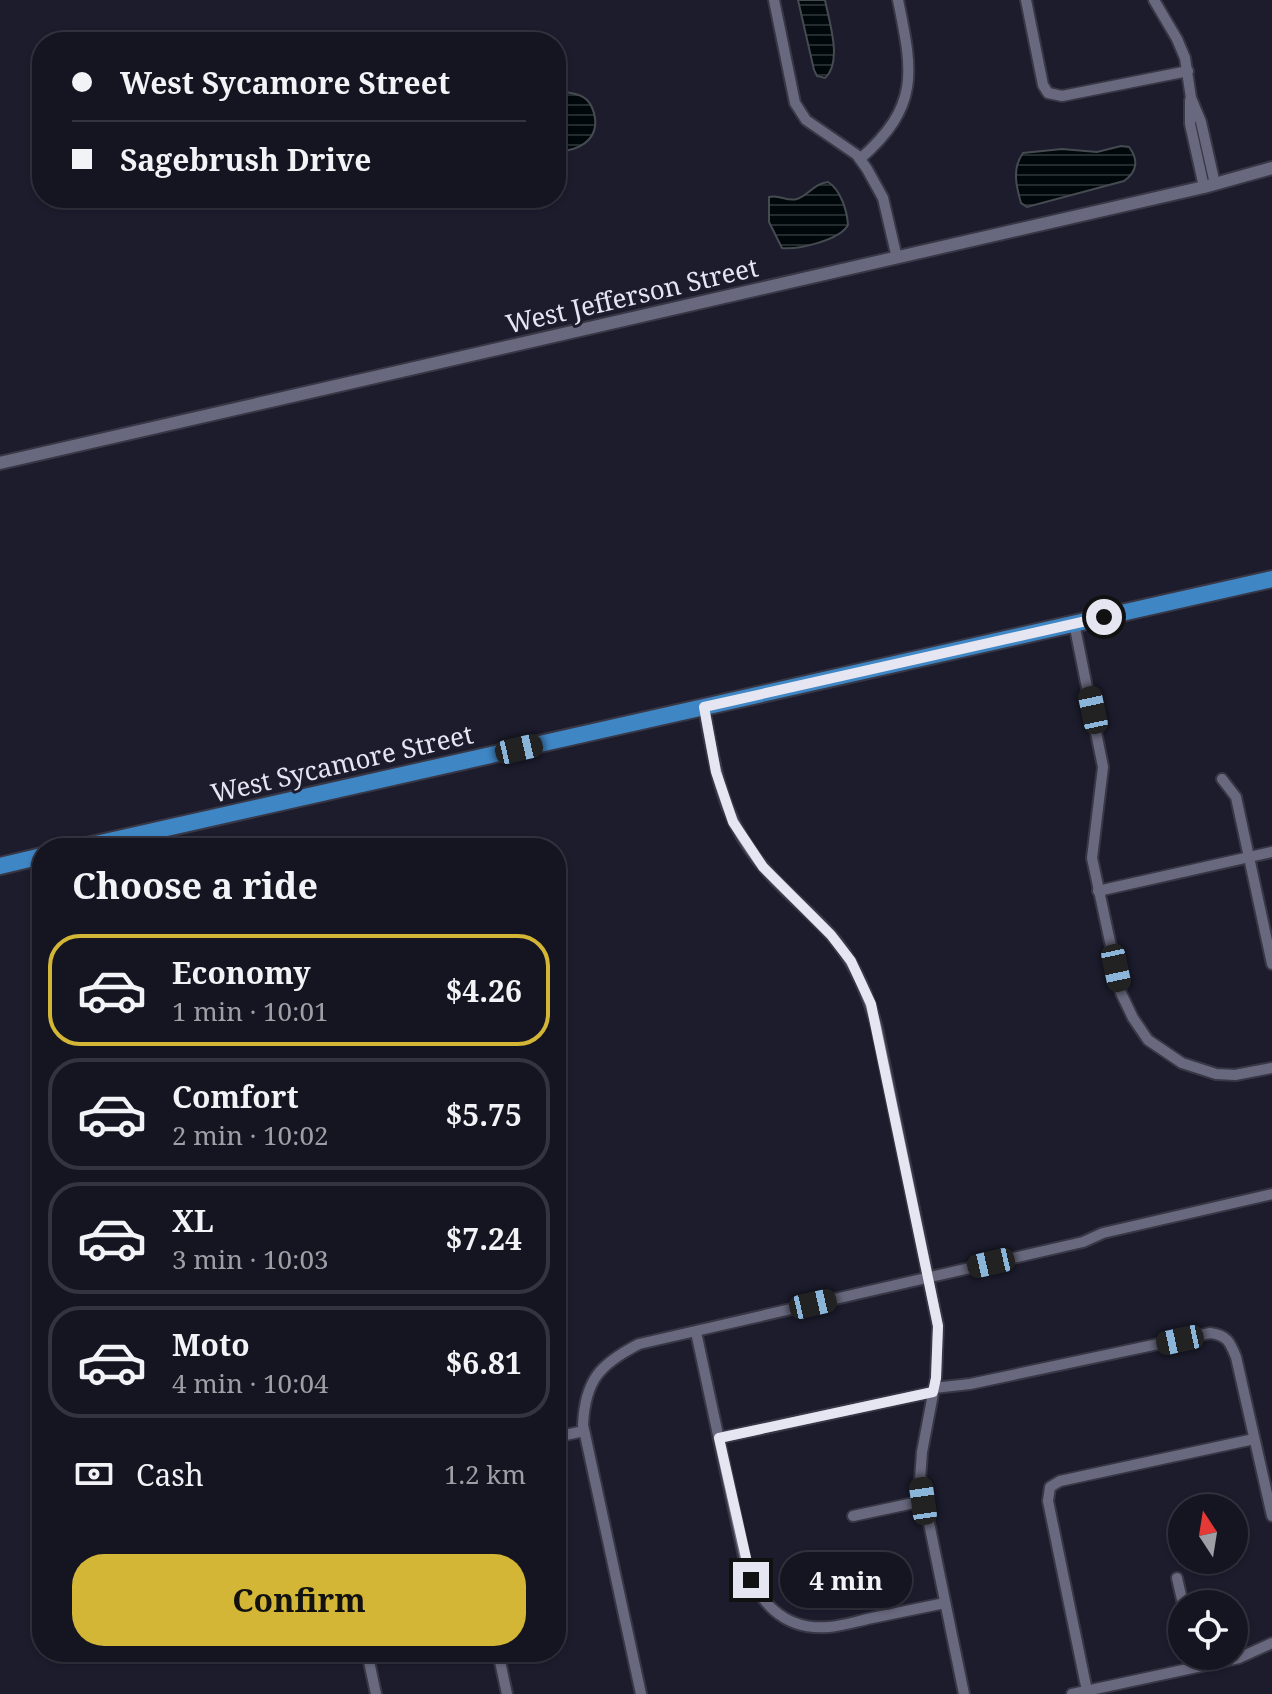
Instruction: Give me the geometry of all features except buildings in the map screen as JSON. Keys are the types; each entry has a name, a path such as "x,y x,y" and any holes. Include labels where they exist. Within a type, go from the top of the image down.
{"main road":[{"name":"West Sycamore Street","path":"122,838 1272,579"},
{"path":"0,866 32,858"}],"street":[{"path":"774,0 795,103 806,120 860,159 883,198 897,258"},
{"path":"860,159 894,126 904,101 910,69 898,0"},
{"path":"1026,0 1043,85 1048,93 1062,96 1188,71"},
{"path":"1154,0 1177,39 1188,71 1191,98 1201,122 1210,186"},
{"name":"West Jefferson Street","path":"0,463 1210,186 1272,168"},
{"path":"1074,623 1103,767 1092,847 1098,891 1121,993 1148,1040 1182,1063 1216,1074 1235,1075 1272,1068"},
{"path":"704,707 716,772 733,822 763,867 831,935 860,978 871,1004 929,1277 939,1340 920,1479 964,1694"},
{"path":"1222,779 1236,797 1272,964"},
{"path":"1098,891 1272,852"},
{"path":"641,1694 584,1431 584,1405 591,1383 612,1358 639,1344 1083,1242 1103,1233 1272,1194"},
{"path":"696,1332 751,1580 760,1598 777,1613 799,1624 828,1627 945,1603"},
{"path":"719,1438 1210,1333 1230,1341 1236,1357 1272,1516"},
{"path":"566,1435 584,1431"},
{"path":"1087,1691 1048,1501 1050,1487 1060,1481 1254,1439"},
{"path":"853,1516 923,1501"},
{"path":"1177,1578 1180,1590"},
{"path":"1248,1654 1272,1643"},
{"path":"369,1662 376,1694"},
{"path":"500,1662 507,1694"},
{"path":"1072,1694 1168,1669"}],"shaded area":[{"path":"798,0 825,0 834,52 830,71 825,78 817,76 814,70"},
{"path":"566,92 587,100 595,118 589,139 566,151"},
{"path":"1129,147 1135,161 1132,174 1124,181 1027,207 1021,203 1016,171 1023,153 1062,149 1097,152"},
{"path":"828,182 842,201 848,225 837,235 818,243 782,248 769,222 769,197 797,199"}],"route":[{"path":"751,1580 719,1438 933,1392 939,1340 929,1277 871,1004 851,961 831,935 763,867 733,822 716,772 704,707 1104,617"}]}
